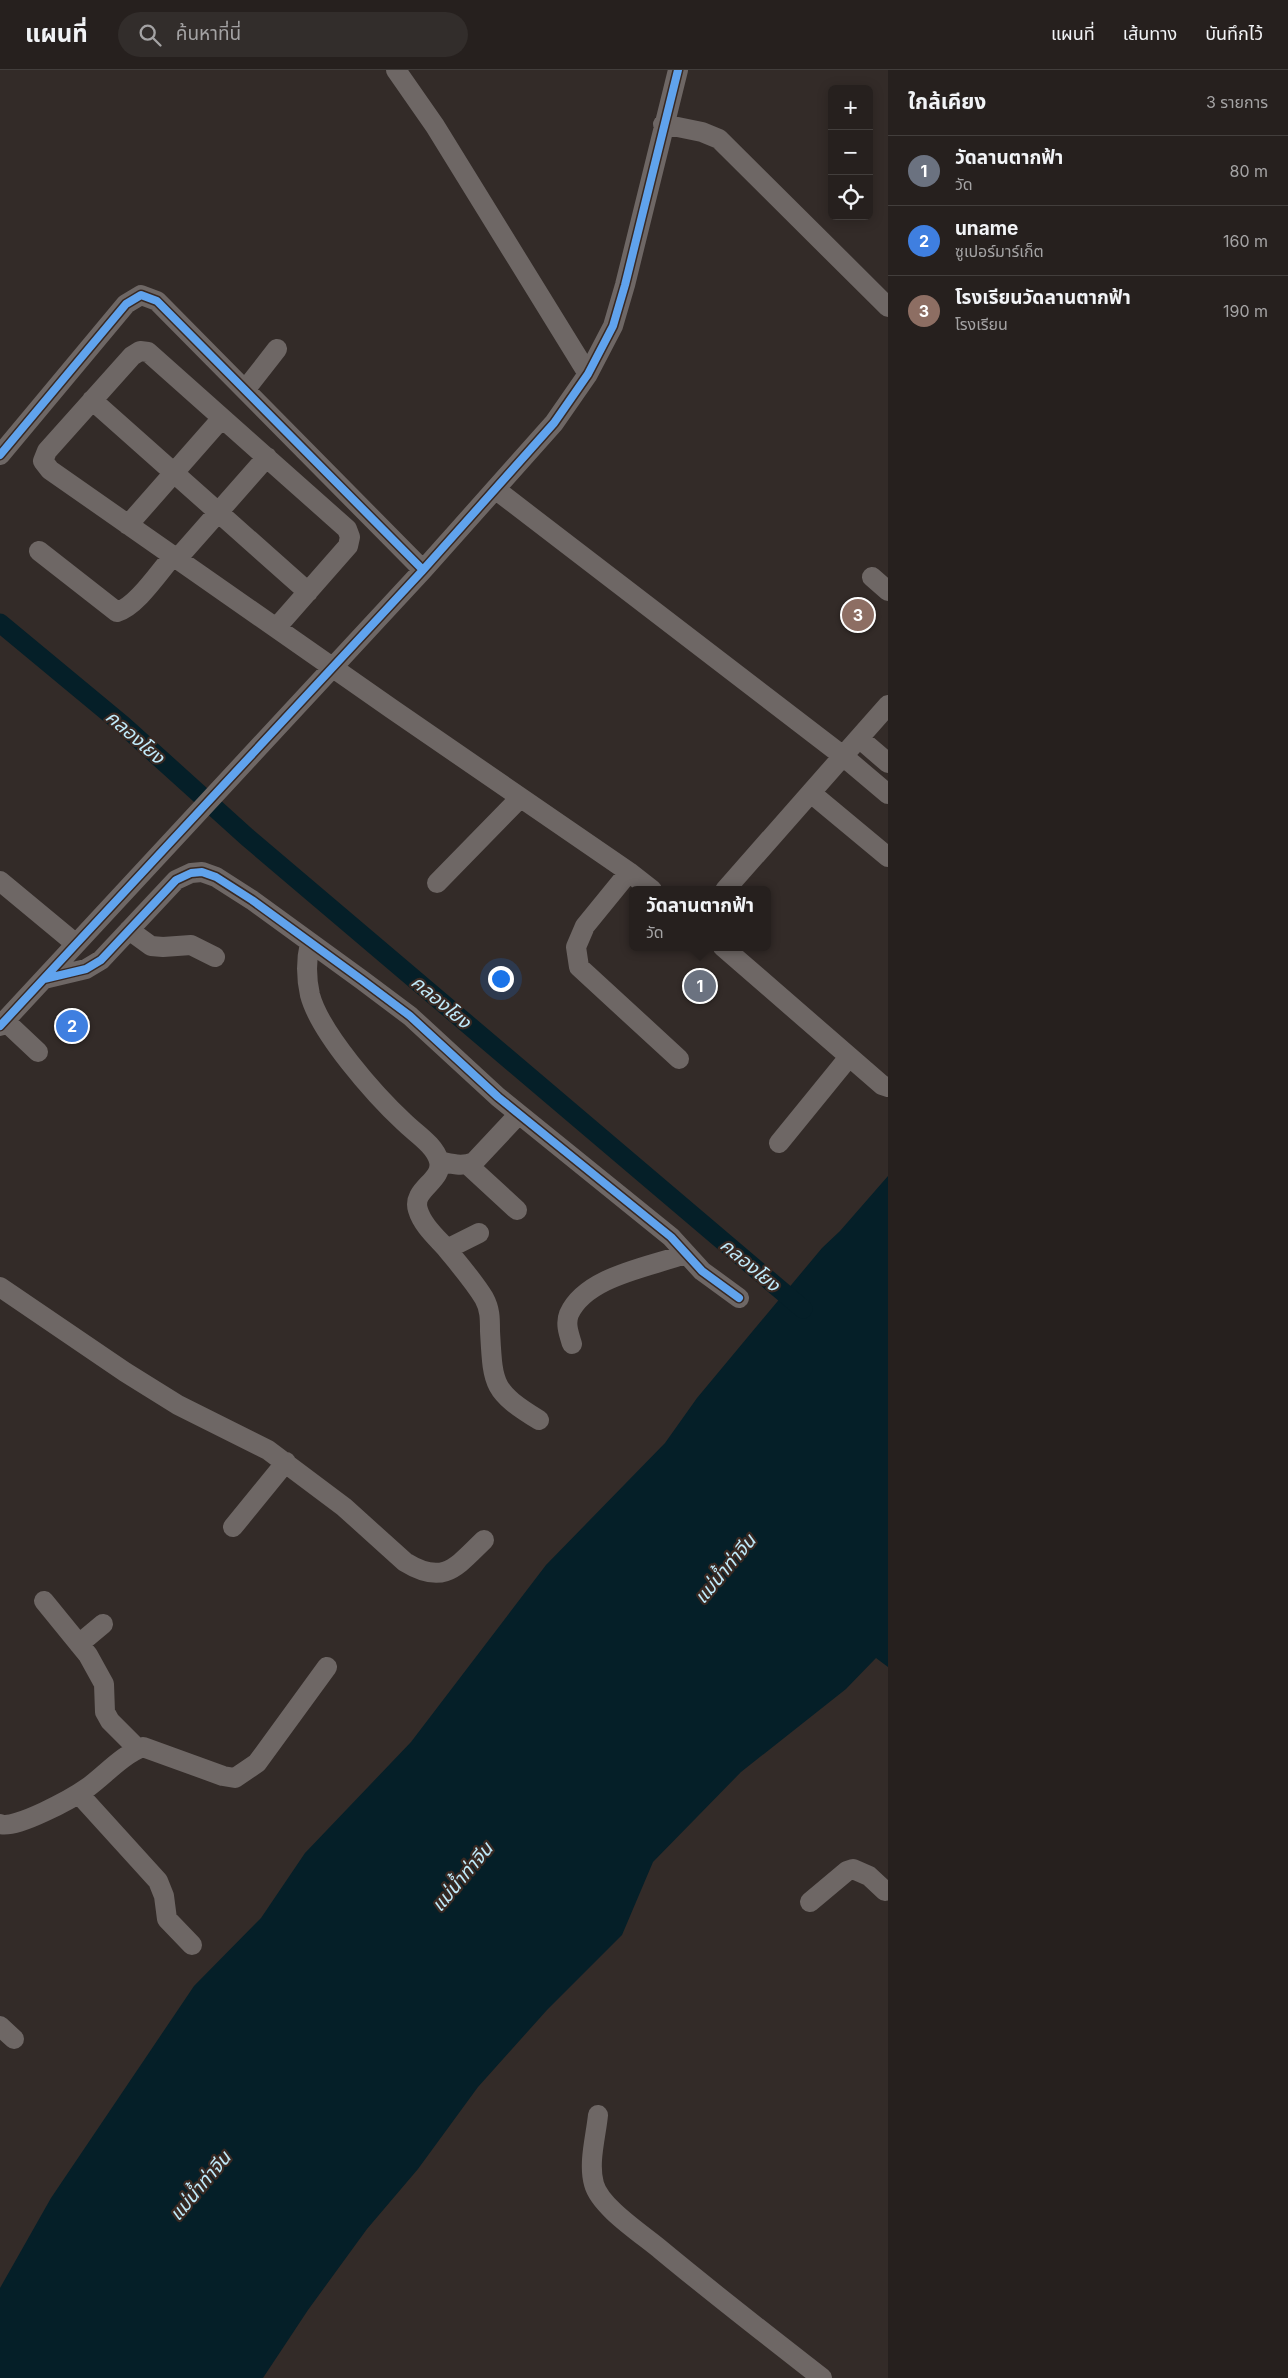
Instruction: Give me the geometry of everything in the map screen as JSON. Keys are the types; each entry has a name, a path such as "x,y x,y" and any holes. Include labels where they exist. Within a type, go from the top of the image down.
{"street":[{"path":"396,70 435,126 588,374"},
{"path":"38,1052 2,1023 274,732 422,570 554,422 588,374 613,326 625,285 663,124 678,70"},
{"path":"663,124 702,132 719,139 888,307"},
{"path":"0,455 126,304 140,295 157,301 422,570"},
{"path":"245,390 277,349"},
{"path":"276,628 348,546 350,538 347,529 148,352 140,351 132,356 47,451 43,461 50,470 128,524 276,628 520,798 629,872 647,886"},
{"path":"92,400 308,592"},
{"path":"128,524 222,418"},
{"path":"39,551 117,612 124,610 219,512 267,458"},
{"path":"495,489 843,756 888,794"},
{"path":"872,577 888,591"},
{"path":"729,886 888,706"},
{"path":"859,738 888,763"},
{"path":"811,793 888,857"},
{"path":"437,883 520,798"},
{"path":"44,979 86,969 101,960 176,880 191,873 202,872 216,877 252,900 410,1016 519,1114 671,1237 702,1271 739,1298"},
{"path":"629,872 585,926 576,947 579,967 679,1059"},
{"path":"0,881 76,944"},
{"path":"129,930 151,946 191,945 215,957"},
{"path":"310,942 306,958 307,977 310,996 319,1016 370,1088 431,1148 439,1161 439,1171 418,1196 417,1209 424,1223 447,1249 484,1298 490,1312 494,1375 502,1393 512,1403 539,1420"},
{"path":"728,951 882,1085 888,1087"},
{"path":"779,1143 849,1057"},
{"path":"439,1161 468,1165 474,1162 519,1114"},
{"path":"468,1165 517,1210"},
{"path":"447,1249 479,1233"},
{"path":"572,1344 567,1327 568,1315 580,1298 602,1281 685,1254"},
{"path":"0,1287 125,1372 178,1405 268,1450 286,1462 344,1507 405,1562 424,1573 444,1573 459,1564 484,1540"},
{"path":"233,1527 286,1462"},
{"path":"44,1601 79,1644 104,1684 105,1712 110,1721 138,1749"},
{"path":"79,1644 103,1624"},
{"path":"0,1824 14,1825 79,1794 138,1749 148,1747 223,1776 236,1778 257,1763 327,1667"},
{"path":"79,1794 158,1881 164,1896 167,1919 192,1945"},
{"path":"810,1902 847,1871 853,1869 869,1876 885,1891"},
{"path":"598,2115 592,2168 594,2183 599,2195 620,2217 822,2378"}],"water":[{"name":"แม่น้ำท่าจีน","path":"888,1176 888,1667 876,1658 846,1689 741,1772 653,1862 622,1935 547,2010 478,2087 418,2169 367,2229 308,2310 263,2378 0,2378 0,2288 51,2198 194,1986 261,1918 305,1853 411,1742 546,1565 665,1443 697,1398 822,1248 840,1231"}],"waterway":[{"name":"คลองโยง","path":"0,623 123,725 247,837 803,1309"}],"cycle path":[{"path":"0,1026 423,570 554,423 588,374 613,326 625,285 678,70"},
{"path":"0,455 126,304 141,295 157,301 423,570"},
{"path":"44,979 86,969 101,960 176,880 191,873 202,872 216,877 252,900 410,1016 498,1097 671,1237 702,1271 739,1298"}],"place":[{"name":"โรงเรียนวัดลานตากฟ้า","path":"858,615"},
{"name":"วัดลานตากฟ้า","path":"700,986"},
{"name":"uname","path":"72,1026"}]}
